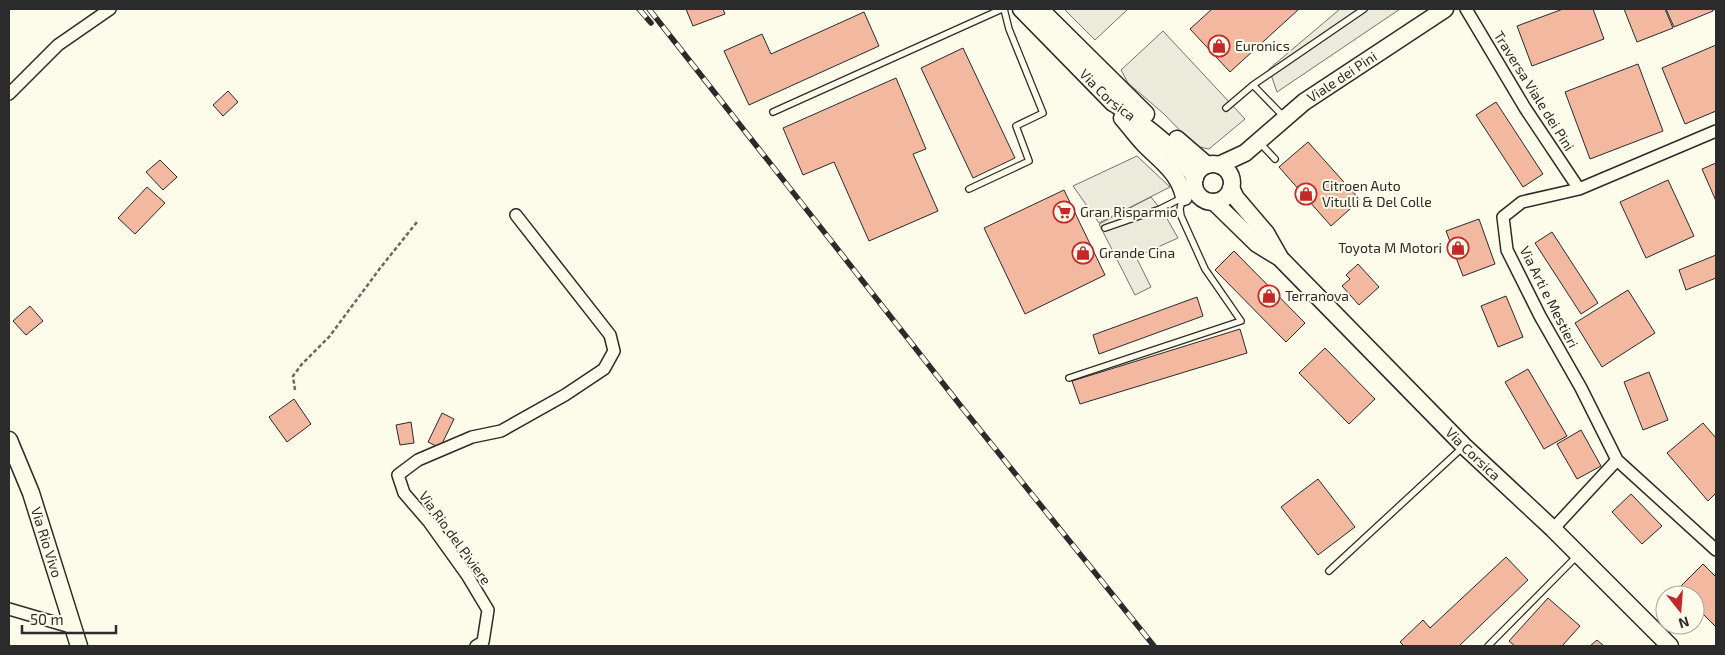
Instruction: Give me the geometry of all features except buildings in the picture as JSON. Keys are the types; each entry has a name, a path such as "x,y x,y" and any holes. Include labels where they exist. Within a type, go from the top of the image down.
{"main road":[{"name":"Via Corsica","path":"1021,9 1113,103 1127,111 1165,142 1184,162 1191,188 1201,198 1214,202 1257,244 1280,258 1464,446 1578,554 1670,646"},
{"name":"Via Corsica","path":"1041,9 1136,106 1164,126 1188,151 1213,165 1226,169 1230,175 1231,188 1236,198 1266,233 1280,258"},
{"name":"Viale dei Pini","path":"1213,165 1245,154 1285,118 1326,86 1445,9"},
{"name":"Viale dei Pini","path":"1231,188 1245,154"},
{"path":"1191,188 1198,171 1213,165"},
{"path":"1214,202 1224,198 1231,188"},
{"name":"Via Rio Vivo","path":"9,440 31,493 79,646"}],"street":[{"path":"9,94 58,45 110,9"},
{"name":"Traversa Viale dei Pini","path":"1466,9 1524,108 1579,188"},
{"name":"Via Arti e Mestieri","path":"1716,131 1579,188 1522,202 1503,217 1507,250 1540,316 1581,388 1617,460 1716,550"},
{"name":"Via Rio del Piviere","path":"476,646 483,642 488,610 467,575 429,522 404,493 398,475 418,460 472,437 501,430 565,395 604,369 614,351 610,335 516,215"},
{"path":"1553,530 1617,460"},
{"path":"9,608 74,628"}],"lane":[{"path":"773,112 1003,9 1009,29 1043,113 1016,126 1029,161 969,189"},
{"path":"1226,108 1253,85 1364,9"},
{"path":"1253,85 1285,118"},
{"path":"1259,141 1275,159"},
{"path":"1105,228 1160,209 1191,188"},
{"path":"1069,378 1241,321 1205,269 1181,216 1180,203 1191,188"},
{"path":"1329,571 1464,446"},
{"path":"1488,646 1578,554"}],"path":[{"path":"295,390 293,376 302,364 329,337 417,222"}],"shaded area":[{"path":"1064,9 1128,9 1095,40"},
{"path":"1340,9 1400,9 1277,92 1269,69"},
{"path":"1163,31 1245,119 1209,149 1195,146 1164,114 1128,83 1121,70"},
{"path":"1137,156 1170,187 1099,223 1073,186"},
{"path":"1151,197 1165,215 1178,238 1136,257 1151,287 1135,295 1099,224"}],"railway":[{"path":"639,9 651,23"},
{"path":"649,9 960,405 1154,646"}],"place":[{"name":"Euronics","path":"1219,46"},
{"name":"Citroen Auto Vitulli & Del Colle","path":"1306,194"},
{"name":"Gran Risparmio","path":"1064,212"},
{"name":"Toyota M Motori","path":"1458,248"},
{"name":"Grande Cina","path":"1083,253"},
{"name":"Terranova","path":"1269,296"}]}
